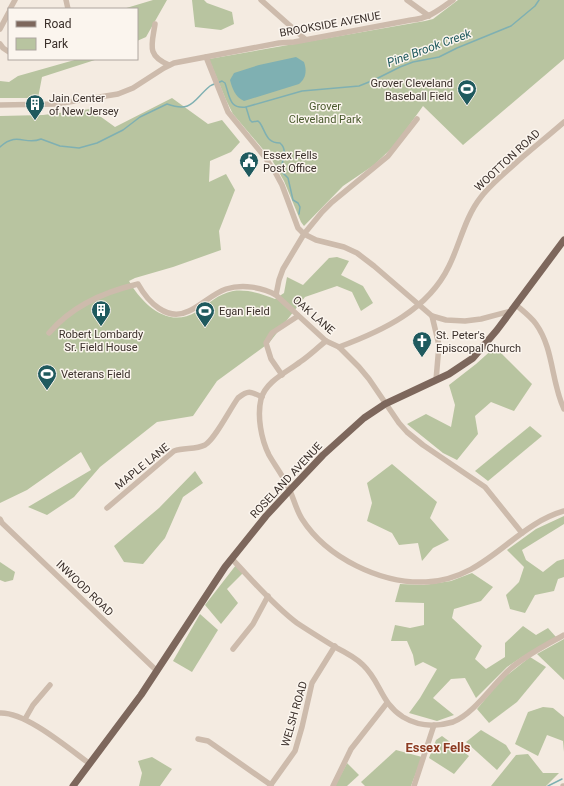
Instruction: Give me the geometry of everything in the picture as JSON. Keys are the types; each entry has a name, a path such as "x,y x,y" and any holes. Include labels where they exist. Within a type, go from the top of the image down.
{"main road":[{"name":"ROSELAND AVENUE","path":"73,786 141,695 232,559 290,490 323,455 364,418 385,404 458,369 473,358 514,308 564,240"}],"street":[{"path":"261,0 305,39"},
{"path":"407,0 429,16"},
{"name":"BROOKSIDE AVENUE","path":"0,105 56,104 111,96 129,90 169,66 183,61 422,19 429,16 452,0"},
{"path":"0,29 8,14"},
{"path":"155,24 152,52 155,57 169,66"},
{"path":"0,44 8,51"},
{"path":"206,57 214,79 231,116 264,156 275,172 282,185 298,228 304,234 316,240 344,247 357,253 432,316 446,320 465,321 481,319 514,308 532,318 542,333 548,348 559,396 564,409"},
{"path":"276,295 283,269 304,234 332,202 388,156 416,119"},
{"name":"WOOTTON ROAD","path":"339,347 362,339 385,328 406,315 418,304 441,280 449,267 470,216 480,198 508,170 564,122"},
{"name":"OAK LANE","path":"49,333 64,317 77,308 110,291 138,284 147,299 152,304 163,311 175,314 181,314 189,311 215,293 234,287 258,288 276,295 326,341 339,347 369,379 399,423 423,445 485,487 522,533"},
{"path":"282,375 271,359 266,343 272,333 298,316"},
{"path":"432,316 439,345 436,380"},
{"path":"326,341 301,362 272,382 262,397 259,413 265,445 290,490 303,520 312,532 337,554 376,575 390,579 402,581 437,581 458,576 485,562 537,523 564,511"},
{"path":"556,384 564,384"},
{"name":"MAPLE LANE","path":"108,508 174,451 180,448 194,448 205,445 212,439 238,398 243,394 246,392 253,392 262,397"},
{"name":"INWOOD ROAD","path":"0,519 2,523 157,671"},
{"path":"232,559 296,622 352,656 372,673 387,703 404,717 417,722 434,725 454,721 465,715 512,667 526,656 564,635"},
{"path":"233,650 253,624 268,596"},
{"name":"WELSH ROAD","path":"270,785 295,752 312,683 335,646"},
{"path":"25,719 33,705 50,685"},
{"path":"333,786 351,750 387,703"},
{"path":"0,713 13,714 25,719 90,764"},
{"path":"414,786 434,725"},
{"path":"198,739 208,741 270,785"}],"green space":[{"path":"153,0 167,0 146,37 138,41 138,8 126,8"},
{"path":"192,0 204,0 207,3 232,12 234,24 221,30 195,27"},
{"name":"Grover Cleveland Park","path":"458,0 564,0 564,59 463,145 423,106 395,145 374,165 343,186 304,226 284,181 272,160 233,114 209,59 425,21 433,19"},
{"path":"74,60 95,60 42,77 38,98 0,98 0,81 9,82 18,76"},
{"path":"172,98 208,124 222,120 240,142 231,152 210,161 209,182 226,174 235,190 219,231 221,250 129,281 141,298 157,312 176,318 196,312 218,297 233,291 249,291 275,299 284,293 287,277 303,285 329,258 337,257 349,261 341,275 363,286 373,303 361,311 352,292 337,286 305,297 269,343 217,381 193,416 157,422 100,467 74,497 47,515 28,507 91,470 81,452 27,490 0,503 0,116 43,115 90,109 115,127"},
{"path":"495,347 532,384 514,411 491,402 475,416 478,434 457,460 443,453 407,424 426,414 451,427 455,405 449,385"},
{"path":"530,426 542,436 488,481 475,471"},
{"path":"392,464 437,502 430,518 449,540 433,548 422,561 418,543 399,545 392,533 367,521 372,503 367,483"},
{"path":"195,471 203,483 183,497 165,538 143,564 124,562 114,546 159,508"},
{"path":"564,516 564,524 522,550 526,560 543,572 557,561 564,559 564,577 558,579 554,591 535,595 525,613 510,609 506,595 519,582 524,567 507,550 536,529"},
{"path":"0,562 15,572 13,580 5,582 0,580"},
{"path":"236,565 243,573 227,589 238,603 221,624 205,605"},
{"path":"472,573 493,587 481,601 454,609 452,618 482,646 475,659 486,669 505,657 505,643 523,626 536,635 548,628 556,637 507,667 476,698 465,678 451,679 433,698 454,715 437,721 409,713 420,698 437,669 423,662 415,666 413,655 407,641 391,641 395,625 410,628 424,625 424,603 395,602 400,584 424,585 451,581"},
{"path":"200,614 218,630 192,672 173,661"},
{"path":"564,639 564,680 537,654"},
{"path":"530,657 546,667 517,702 489,723 477,709 501,680"},
{"path":"543,707 553,708 564,717 564,752 563,741 547,735 538,756 515,744 528,712"},
{"path":"481,730 506,745 511,753 497,770 466,742"},
{"path":"442,736 469,756 454,774 429,758 436,740"},
{"path":"396,750 422,757 411,786 365,786 361,782"},
{"path":"528,754 543,773 559,773 546,786 491,786 516,755"},
{"path":"152,757 172,769 160,786 139,786 142,773 138,761"},
{"path":"347,763 359,775 347,786 335,786"}],"water":[{"path":"296,57 304,62 305,68 304,77 299,84 244,101 234,92 230,80 234,73 259,65"}],"waterway":[{"name":"Pine Brook Creek","path":"0,147 6,142 17,139 30,141 41,139 60,146 79,148 97,143 123,130 140,117 167,104 182,107 188,106 192,104 210,86 222,81 225,83 229,97 233,104 240,107 246,107 302,91 359,86 400,67 413,62 439,57 511,26 535,6 539,0"},
{"path":"246,107 250,120 252,122 258,121 269,139 275,143 280,143 283,146 284,156 281,171 288,178 293,200 298,203 300,207 299,214"},
{"path":"548,786 562,779"}],"place":[{"name":"Grover Cleveland Baseball Field","path":"467,106"},
{"name":"Jain Center of New Jersey","path":"35,121"},
{"name":"Essex Fells Post Office","path":"249,178"},
{"name":"Robert Lombardy Sr. Field House","path":"101,327"},
{"name":"Egan Field","path":"205,328"},
{"name":"St. Peter's Episcopal Church","path":"422,358"},
{"name":"Veterans Field","path":"47,391"}],"district":[{"name":"Essex Fells","path":"438,747"}]}
